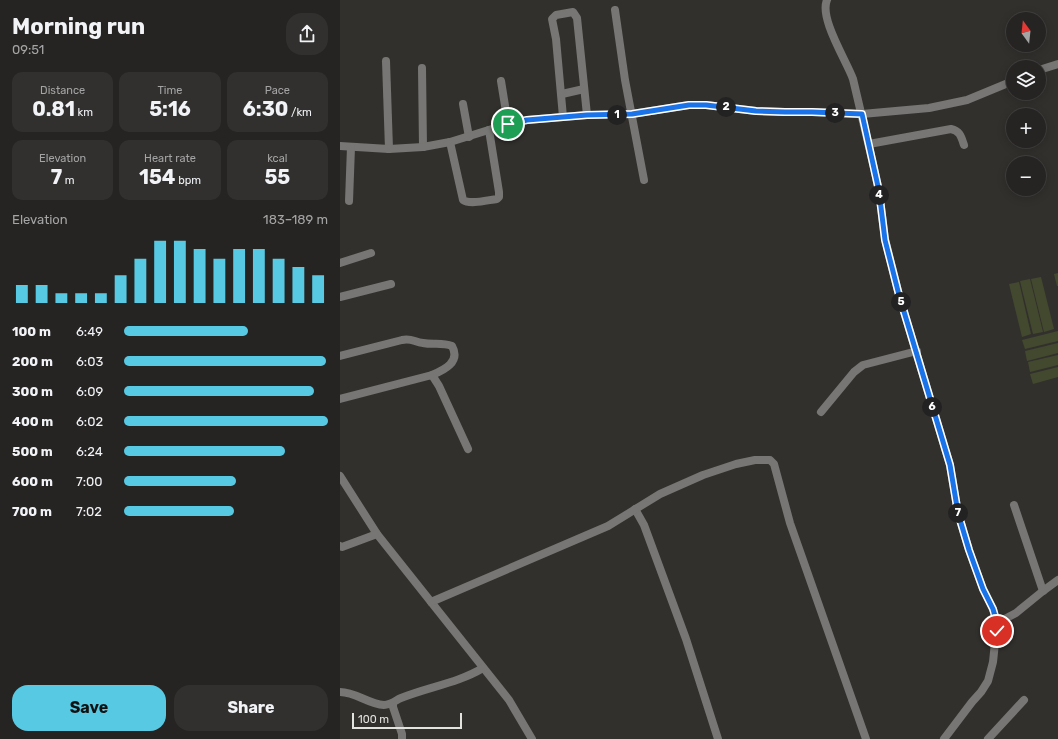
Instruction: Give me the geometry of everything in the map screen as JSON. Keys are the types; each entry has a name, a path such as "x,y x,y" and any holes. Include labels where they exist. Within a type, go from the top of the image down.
{"street":[{"path":"827,0 826,7 830,28 833,37 849,67 862,114 879,191 885,240 899,295 950,465 954,494 960,520 983,589 993,609 997,623 993,662 988,681 944,739"},
{"path":"616,10 626,80 644,180"},
{"path":"563,117 556,39 552,19 556,15 572,12 576,18 587,115"},
{"path":"386,61 389,149"},
{"path":"1046,68 1058,64"},
{"path":"422,68 423,147"},
{"path":"501,81 508,124"},
{"path":"340,146 389,149 423,147 450,142 508,124 527,120 587,115 623,115 689,105 706,105 756,111 862,114 929,108 967,100 1006,84"},
{"path":"562,94 584,89"},
{"path":"463,104 469,137"},
{"path":"869,144 950,129 959,132 964,144"},
{"path":"450,142 463,200 467,203 471,203 498,199 499,192 489,130"},
{"path":"349,201 350,147"},
{"path":"340,263 371,253"},
{"path":"340,297 391,284"},
{"path":"340,356 410,339 422,343 447,344 452,346 455,351 454,358 444,370 439,386"},
{"path":"821,412 854,372 863,365 917,351"},
{"path":"340,400 432,376 444,370"},
{"path":"432,376 439,386 468,449"},
{"path":"431,602 608,526 660,494 721,468 767,459 774,464 790,523 866,739"},
{"path":"340,476 377,534 509,700 532,739"},
{"path":"1014,506 1043,591"},
{"path":"636,509 644,525 686,639 718,739"},
{"path":"340,546 342,547 377,534"},
{"path":"997,623 1016,614 1058,580"},
{"path":"340,692 349,692 379,704 388,705 400,698 470,675 483,668"},
{"path":"988,739 1024,700"},
{"path":"393,702 402,739"}],"building":[{"path":"1058,273 1058,286 1057,286 1054,274"},
{"path":"1041,277 1054,329 1044,332 1031,279"},
{"path":"1030,279 1043,332 1033,334 1020,281"},
{"path":"1019,282 1031,334 1022,337 1009,284"},
{"path":"1058,331 1058,341 1025,349 1022,340"},
{"path":"1058,343 1058,353 1027,361 1025,351"},
{"path":"1058,355 1058,365 1030,372 1028,362"},
{"path":"1058,367 1058,377 1033,384 1030,374"}],"route":[{"path":"508,124 527,120 587,115 623,115 689,105 706,105 756,111 862,114 879,191 885,240 899,295 950,465 958,513 983,589 993,609 997,623 997,631"}]}
